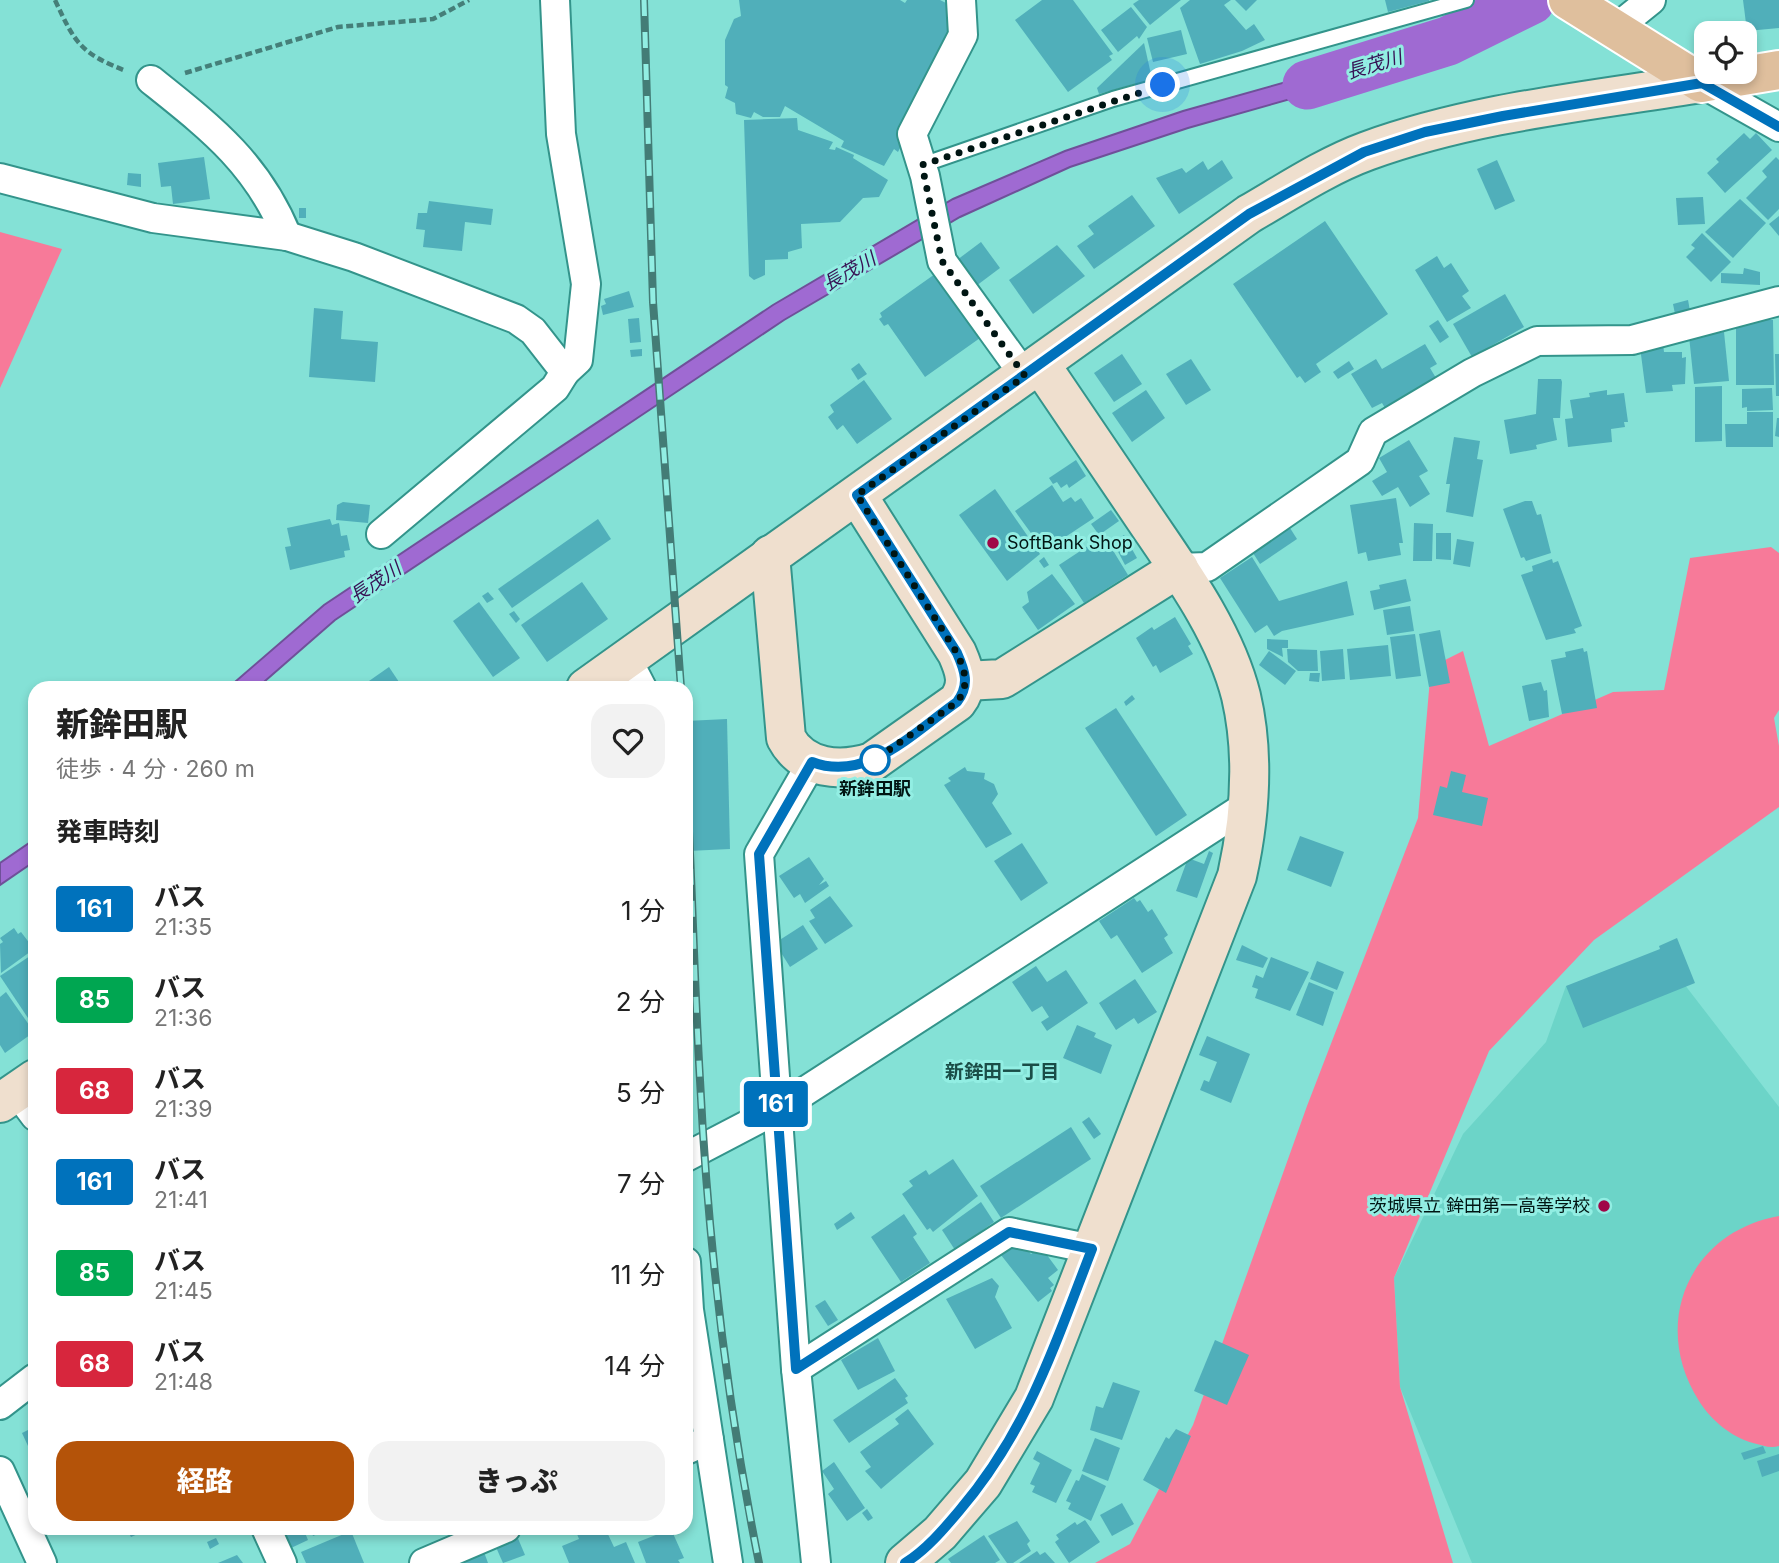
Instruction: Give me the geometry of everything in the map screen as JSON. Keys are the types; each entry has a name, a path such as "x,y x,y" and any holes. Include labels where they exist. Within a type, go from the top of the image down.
{"main road":[{"path":"1593,16 1694,78"},
{"path":"1757,74 1779,70"}],"street":[{"path":"381,534 555,388 565,372 578,360 586,284 561,134 555,0"},
{"path":"905,1563 940,1533 984,1483 1034,1398 1237,876 1249,804 1248,733 1240,693 1212,627 1179,568 1032,370 942,261 936,246 924,171 912,134 963,35 961,0"},
{"path":"1593,16 1651,0"},
{"path":"150,80 233,150 272,201 287,236"},
{"path":"609,681 635,673 770,555 1249,214 1364,152 1425,132 1490,118 1696,84"},
{"path":"1704,84 1779,127"},
{"path":"0,178 153,218 287,236 354,257 516,319 533,331 565,372"},
{"path":"966,681 1003,679 1179,568 1207,567 1360,461 1373,432 1472,373 1536,341 1632,340 1779,301"},
{"path":"770,555 786,738 801,758 812,762 840,768 872,762 957,702 964,694 966,681 957,653 857,495"},
{"path":"812,762 759,854 796,1369 816,1563"},
{"path":"693,1153 776,1110 1249,804"},
{"path":"796,1369 1009,1232 1092,1249"},
{"path":"693,1378 697,1445 728,1563"},
{"path":"0,1405 28,1383"},
{"path":"0,1471 28,1532"},
{"path":"29,1535 42,1563"},
{"path":"269,1535 282,1563"},
{"path":"424,1563 490,1535"}],"lane":[{"path":"924,171 1113,99 1465,0"}],"path":[{"path":"55,0 75,42 107,64 150,80 198,71 338,27 433,19 469,0"}],"shaded area":[{"path":"0,232 62,249 0,388"},
{"path":"1771,547 1779,553 1779,710 1774,718 1779,746 1779,807 1594,940 1489,1051 1394,1278 1400,1387 1453,1563 1095,1563 1130,1544 1193,1425 1307,1106 1418,818 1431,667 1463,651 1489,746 1613,692 1664,690 1690,558"},
{"name":"茨城県立 鉾田第一高等学校","path":"1671,967 1779,1107 1779,1563 1472,1563 1400,1387 1394,1278 1463,1134 1546,1042 1566,986"},
{"path":"1779,1216 1779,1446 1772,1447 1737,1437 1709,1415 1685,1372 1678,1342 1679,1313 1687,1286 1701,1261 1722,1241 1748,1225"}],"water":[{"path":"1368,59 1372,76 1188,128 1070,167 960,217 784,320 335,620 265,681 236,681 324,605 773,305 953,199 1065,151 1183,111"},
{"path":"28,844 28,866 0,885 0,863"}],"building":[{"path":"739,0 900,0 905,3 907,0 940,0 946,3 954,30 898,152 894,149 884,166 841,147 844,141 785,106 780,117 763,117 754,112 751,118 736,114 735,103 725,98 728,87 725,85 725,40 734,19 741,16"},
{"path":"1042,0 1073,0 1113,54 1109,56 1112,60 1068,92 1015,20"},
{"path":"1139,0 1181,0 1150,25 1133,4"},
{"path":"1190,0 1231,0 1224,5 1246,30 1254,24 1265,40 1242,51 1200,64 1180,8"},
{"path":"1235,0 1257,0 1246,11"},
{"path":"1385,0 1429,0 1429,1 1388,12"},
{"path":"1743,0 1779,0 1779,28 1757,30 1757,21 1746,21"},
{"path":"1131,7 1147,27 1139,39 1137,36 1118,52 1101,30"},
{"path":"1181,30 1187,54 1153,62 1147,38"},
{"path":"1144,43 1152,79 1099,94 1097,88"},
{"path":"797,118 798,130 833,142 829,149 835,150 836,147 854,155 853,158 888,180 879,197 863,198 840,222 801,224 802,248 788,252 788,259 765,260 765,275 754,280 749,276 744,120"},
{"path":"1744,133 1750,139 1756,133 1772,150 1725,193 1707,173 1719,162 1716,159"},
{"path":"204,157 210,199 173,204 171,186 161,187 158,163"},
{"path":"1776,157 1779,160 1779,209 1768,220 1746,198 1767,177 1762,171"},
{"path":"1222,160 1233,178 1179,214 1156,178 1182,168 1186,173 1203,161 1208,170"},
{"path":"1497,160 1515,201 1495,210 1477,169"},
{"path":"128,173 141,174 141,187 127,185"},
{"path":"1132,195 1155,226 1094,269 1077,246 1094,234 1088,226"},
{"path":"1703,197 1705,224 1678,225 1676,198"},
{"path":"1740,199 1766,223 1733,258 1705,232"},
{"path":"429,201 493,209 491,225 465,222 462,251 423,247 425,230 416,229 418,213 427,213"},
{"path":"299,208 306,208 306,218 299,218"},
{"path":"1779,216 1779,236 1769,224"},
{"path":"1325,221 1388,314 1316,364 1321,372 1305,383 1300,376 1297,378 1233,284"},
{"path":"1702,233 1731,262 1711,282 1686,257 1695,248 1691,245"},
{"path":"981,242 1000,268 976,286 957,260"},
{"path":"1057,245 1085,276 1033,314 1009,280"},
{"path":"1437,256 1444,268 1451,263 1469,291 1462,296 1471,308 1447,322 1415,270"},
{"path":"1744,268 1760,272 1760,285 1721,283 1721,273 1743,274"},
{"path":"935,274 980,338 925,377 888,324 884,326 879,319 882,317 880,313"},
{"path":"629,291 634,307 603,315 601,306 606,304 604,299"},
{"path":"1505,294 1524,327 1472,357 1453,324"},
{"path":"1688,300 1690,311 1675,314 1673,304"},
{"path":"314,308 343,311 341,339 378,342 375,382 309,377"},
{"path":"639,318 641,342 630,343 628,319"},
{"path":"1438,320 1449,337 1440,343 1429,326"},
{"path":"1751,320 1773,320 1774,385 1736,385 1736,327 1744,327 1744,323"},
{"path":"1724,332 1729,381 1694,384 1689,336"},
{"path":"1425,344 1437,364 1430,368 1436,378 1385,408 1382,403 1372,408 1351,374 1376,359 1382,369"},
{"path":"1663,344 1664,352 1682,352 1682,358 1686,357 1685,384 1672,385 1673,391 1646,393 1640,347"},
{"path":"642,349 642,356 631,357 630,350"},
{"path":"1122,354 1142,384 1114,402 1094,373"},
{"path":"1775,354 1779,354 1779,396 1776,396"},
{"path":"1191,359 1211,390 1186,405 1166,374"},
{"path":"1349,361 1354,369 1338,379 1333,372"},
{"path":"859,363 867,374 858,380 851,369"},
{"path":"1538,379 1561,379 1562,382 1560,418 1553,418 1557,440 1536,445 1537,449 1510,454 1504,420 1536,414"},
{"path":"864,380 892,419 857,444 843,425 837,430 828,417 834,412 830,405"},
{"path":"1722,386 1722,441 1695,442 1695,387"},
{"path":"1772,388 1773,410 1747,411 1747,407 1742,408 1742,389"},
{"path":"1146,390 1165,418 1132,442 1112,413"},
{"path":"1607,390 1607,395 1624,393 1628,422 1624,422 1625,427 1611,429 1612,442 1568,447 1565,419 1573,418 1570,400 1590,397 1589,393"},
{"path":"1747,412 1773,412 1773,447 1726,447 1725,424 1747,424"},
{"path":"1779,418 1779,437 1775,436"},
{"path":"1454,437 1480,441 1477,459 1483,460 1473,517 1446,512 1450,484 1446,484"},
{"path":"1409,440 1428,471 1419,476 1430,494 1410,507 1398,487 1382,496 1372,481 1387,472 1379,458"},
{"path":"1076,460 1086,476 1069,488 1067,484 1061,488 1057,482 1053,484 1049,478"},
{"path":"1052,485 1063,502 1071,497 1075,502 1081,498 1094,518 1044,551 1015,511"},
{"path":"995,489 1040,554 1007,581 959,515"},
{"path":"1396,498 1403,543 1399,543 1401,555 1368,561 1366,552 1358,554 1350,505"},
{"path":"1532,501 1537,515 1541,514 1551,553 1526,561 1524,557 1521,558 1503,509"},
{"path":"343,502 370,505 368,523 336,520 337,505"},
{"path":"1111,510 1119,521 1099,535 1091,524"},
{"path":"330,519 332,525 339,523 341,536 347,535 350,550 344,551 345,557 290,570 285,547 291,546 287,528"},
{"path":"598,519 611,539 512,608 498,589"},
{"path":"1414,523 1433,524 1432,561 1413,561"},
{"path":"1290,528 1297,539 1260,564 1253,553"},
{"path":"1436,533 1451,533 1451,560 1436,559"},
{"path":"1124,535 1137,558 1125,565 1113,542"},
{"path":"1457,539 1474,542 1470,567 1453,564"},
{"path":"1094,542 1099,550 1109,544 1128,575 1084,603 1059,565"},
{"path":"1044,557 1049,565 1044,568 1039,561"},
{"path":"1252,557 1279,601 1347,581 1354,615 1282,631 1274,636 1267,625 1255,633 1220,578"},
{"path":"1552,559 1553,563 1558,561 1582,626 1574,629 1576,633 1546,640 1521,575 1533,571 1532,566"},
{"path":"1052,574 1075,604 1038,630 1022,607 1029,602 1027,592"},
{"path":"1406,579 1411,601 1374,610 1370,591 1380,589 1379,585"},
{"path":"582,582 608,619 547,662 521,625"},
{"path":"488,592 494,599 487,603 482,596"},
{"path":"479,602 520,658 493,677 453,621"},
{"path":"1410,606 1414,631 1387,635 1383,610"},
{"path":"514,611 520,619 516,623 509,614"},
{"path":"1175,617 1191,644 1188,646 1193,654 1160,673 1156,665 1153,667 1136,638"},
{"path":"1440,630 1450,683 1429,687 1419,634"},
{"path":"1415,634 1421,676 1396,679 1390,637"},
{"path":"1267,639 1288,640 1288,648 1282,648 1283,657 1267,649"},
{"path":"1388,645 1391,676 1350,680 1347,649"},
{"path":"1583,648 1584,652 1587,651 1597,708 1562,714 1551,660 1566,657 1565,652"},
{"path":"1287,649 1317,650 1318,671 1298,671 1288,662"},
{"path":"1343,649 1345,679 1322,681 1320,651"},
{"path":"1269,651 1296,671 1285,685 1259,665"},
{"path":"389,667 398,681 369,681"},
{"path":"1310,673 1320,673 1319,682 1309,681"},
{"path":"1541,682 1544,691 1547,690 1549,717 1529,721 1522,686"},
{"path":"1132,695 1135,699 1126,706 1124,702"},
{"path":"1116,708 1187,815 1156,836 1085,728"},
{"path":"727,719 730,849 693,851 693,721"},
{"path":"965,767 967,771 985,773 984,779 994,784 998,794 992,803 1012,834 986,848 944,785 951,781 948,778"},
{"path":"1451,771 1466,775 1462,792 1488,798 1482,826 1433,815 1440,786 1447,788"},
{"path":"1300,836 1344,852 1331,887 1287,870"},
{"path":"1022,843 1048,883 1021,901 994,861"},
{"path":"1209,851 1213,853 1197,898 1176,891 1188,858 1204,864"},
{"path":"809,857 824,879 819,885 826,881 829,886 805,903 800,894 794,898 779,876"},
{"path":"830,896 853,926 825,944 809,921 815,918 810,910"},
{"path":"1134,898 1137,902 1140,900 1148,912 1152,909 1168,935 1164,938 1173,953 1142,973 1117,935 1111,939 1099,921"},
{"path":"803,925 818,949 790,967 775,943"},
{"path":"14,928 28,941 28,953 1,973 0,944 3,942 0,938"},
{"path":"1677,938 1695,983 1583,1028 1566,986 1660,949 1659,946"},
{"path":"1242,945 1268,958 1263,968 1236,960"},
{"path":"28,957 28,1018 0,976"},
{"path":"1271,957 1309,972 1290,1011 1255,998 1258,989 1252,987 1256,975 1263,978"},
{"path":"1317,961 1344,972 1337,990 1310,979"},
{"path":"1036,966 1047,982 1066,970 1088,1003 1047,1031 1041,1022 1049,1017 1042,1006 1032,1012 1012,982"},
{"path":"1135,979 1157,1012 1138,1024 1134,1018 1116,1030 1099,1003"},
{"path":"1309,982 1334,992 1323,1026 1296,1015"},
{"path":"6,992 28,1023 28,1036 5,1053 0,1045 0,997"},
{"path":"1077,1025 1096,1033 1094,1037 1112,1045 1101,1074 1063,1058"},
{"path":"1207,1036 1250,1054 1231,1103 1200,1090 1204,1080 1209,1082 1217,1062 1199,1055"},
{"path":"1089,1117 1101,1134 1094,1139 1082,1122"},
{"path":"1071,1127 1091,1159 1001,1218 980,1186"},
{"path":"953,1159 978,1196 933,1232 930,1228 927,1230 902,1194 913,1186 909,1181 926,1170 929,1175"},
{"path":"981,1202 994,1222 955,1250 942,1230"},
{"path":"851,1212 855,1218 837,1230 834,1224"},
{"path":"904,1214 917,1234 913,1237 930,1263 901,1282 871,1237"},
{"path":"1015,1244 1020,1250 1025,1247 1031,1254 1038,1249 1041,1253 1044,1251 1058,1270 1048,1278 1054,1285 1050,1288 1052,1291 1038,1302 1001,1255"},
{"path":"992,1278 999,1286 995,1297 1012,1328 975,1349 946,1299"},
{"path":"825,1300 838,1320 828,1326 815,1306"},
{"path":"878,1338 895,1371 858,1390 841,1360"},
{"path":"1215,1340 1249,1355 1227,1405 1194,1391"},
{"path":"895,1378 908,1396 905,1398 908,1403 849,1443 833,1420"},
{"path":"1113,1382 1140,1391 1122,1440 1090,1430 1096,1406 1103,1408"},
{"path":"908,1409 934,1444 881,1489 865,1471 871,1467 860,1452 899,1424 895,1419"},
{"path":"1176,1429 1191,1436 1166,1493 1143,1480 1166,1437 1169,1439"},
{"path":"28,1430 28,1446 22,1433"},
{"path":"1095,1438 1120,1448 1108,1481 1082,1471"},
{"path":"1763,1446 1766,1453 1744,1460 1741,1453"},
{"path":"1037,1451 1072,1470 1056,1503 1032,1492 1035,1486 1030,1484 1040,1463 1033,1459"},
{"path":"1779,1454 1779,1471 1762,1477 1757,1461"},
{"path":"834,1462 865,1508 847,1521 828,1494 834,1489 822,1471"},
{"path":"1082,1474 1106,1486 1091,1521 1068,1509 1071,1503 1066,1501 1076,1480 1079,1481"},
{"path":"1122,1503 1134,1524 1112,1536 1100,1515"},
{"path":"867,1509 873,1518 868,1521 862,1513"},
{"path":"1085,1520 1100,1542 1069,1563 1055,1542 1059,1539 1056,1535 1075,1522 1077,1525"},
{"path":"1017,1521 1030,1541 1027,1544 1031,1551 1013,1563 1007,1563 988,1536"},
{"path":"284,1535 306,1535 308,1540 291,1548"},
{"path":"341,1535 353,1535 364,1563 306,1563 301,1552"},
{"path":"577,1535 608,1535 614,1547 626,1542 635,1563 569,1563 562,1546 579,1539"},
{"path":"656,1535 674,1535 684,1558 678,1560 680,1563 646,1563 638,1542"},
{"path":"984,1535 1000,1560 995,1563 951,1563 948,1559"},
{"path":"517,1536 525,1555 503,1563 495,1545"},
{"path":"216,1538 219,1544 210,1549 207,1542"},
{"path":"1037,1551 1040,1555 1045,1552 1055,1563 1019,1563"},
{"path":"484,1552 488,1563 459,1563"},
{"path":"237,1555 243,1563 218,1563"}],"waterway":[{"name":"長茂川","path":"1307,85 1448,41 1531,0"}],"railway":[{"path":"644,0 653,302 680,681"},
{"path":"693,929 708,1201 720,1323 737,1443 759,1563"}],"bus line":[{"name":"161","path":"905,1563 940,1533 984,1483 1002,1456 1034,1398 1092,1249 1009,1232 796,1369 759,854 812,762 840,768 857,767 872,762 957,702 964,694 966,681 957,653 857,495 1249,214 1305,181 1364,152 1425,132 1503,116 1702,83 1779,127"}],"place":[{"name":"SoftBank Shop","path":"993,543"},
{"name":"新鉾田駅","path":"875,760"},
{"name":"茨城県立 鉾田第一高等学校","path":"1604,1206"}],"district":[{"name":"新鉾田一丁目","path":"1002,1071"}],"route":[{"path":"875,760 872,762 957,702 964,694 966,681 957,653 857,495 1025,376 942,261 936,246 922,165 1113,99 1163,85"}]}
